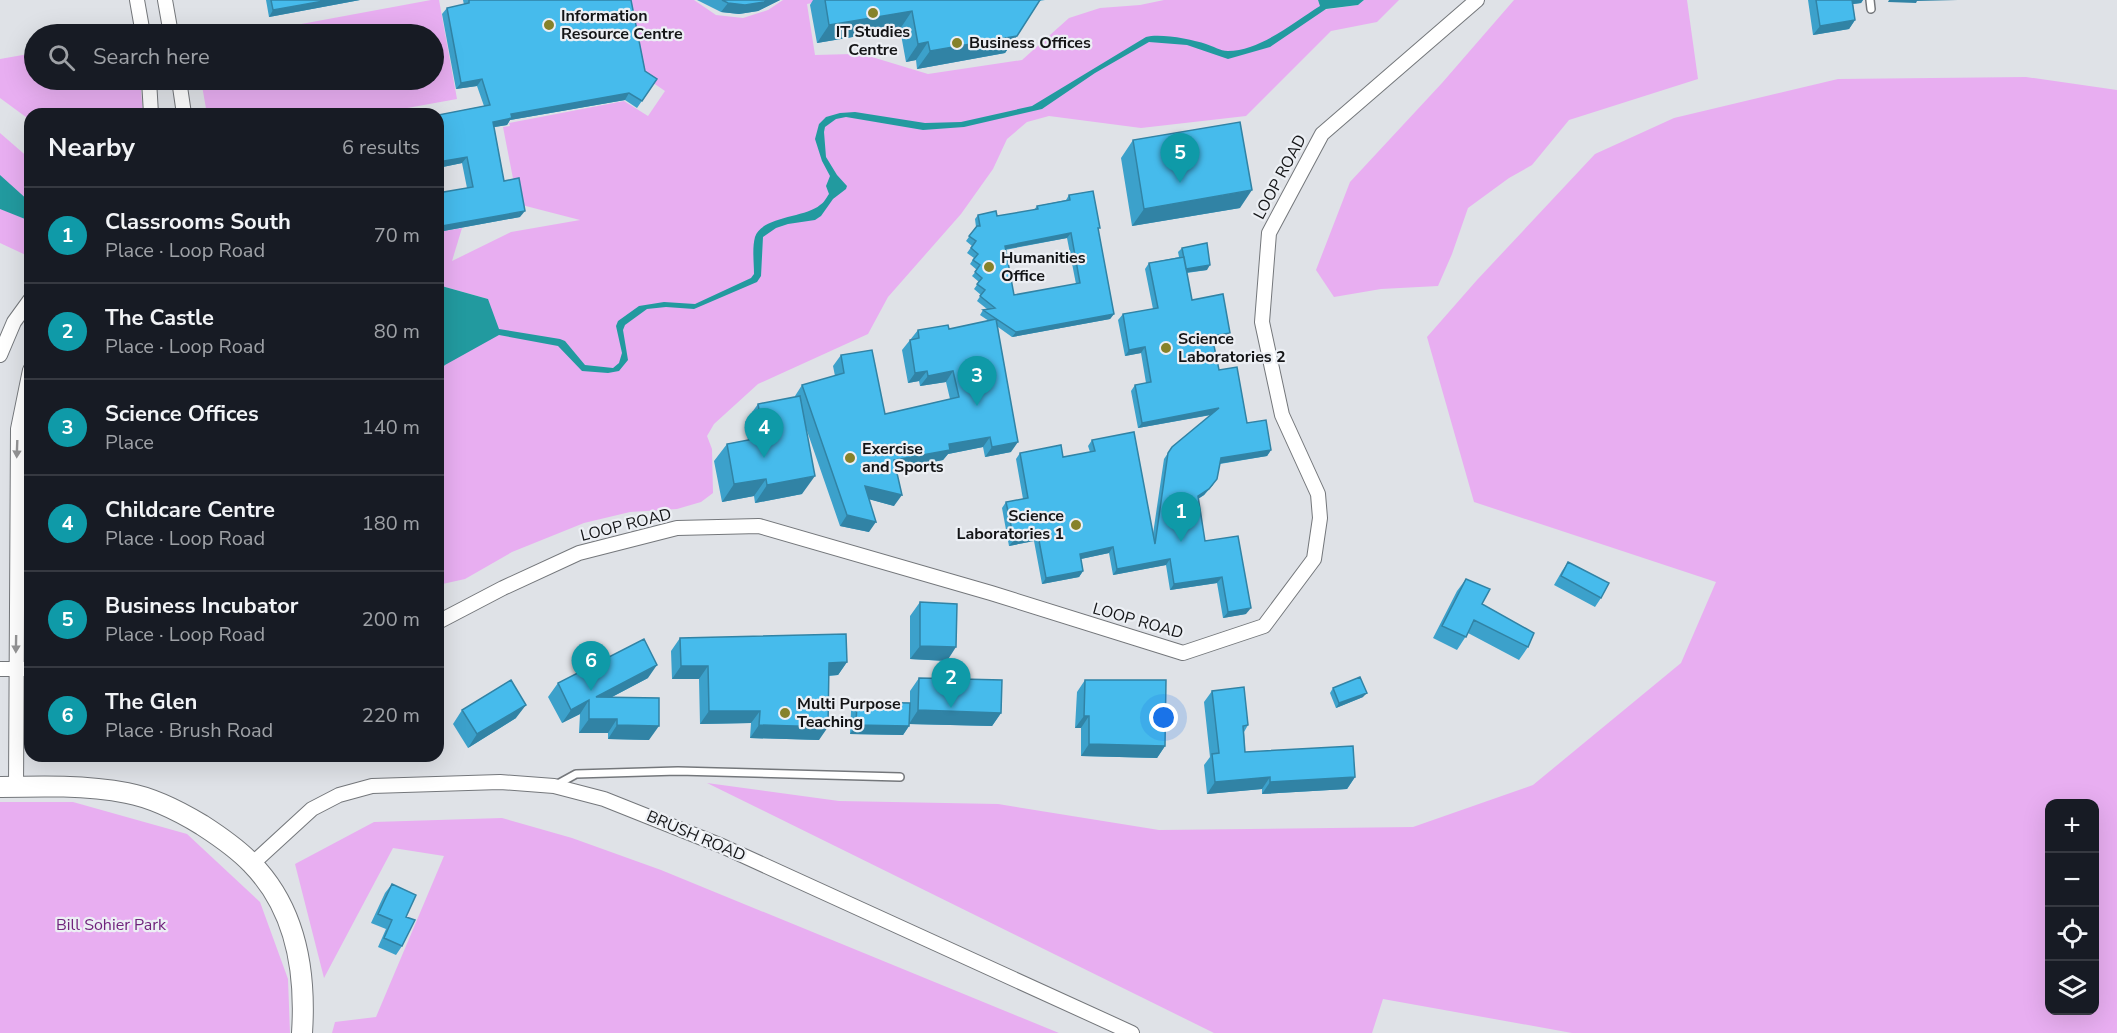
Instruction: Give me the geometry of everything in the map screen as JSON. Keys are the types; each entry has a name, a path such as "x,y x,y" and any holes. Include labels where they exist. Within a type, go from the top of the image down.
{"street":[{"path":"137,0 141,24"},
{"path":"165,0 169,24"},
{"name":"LOOP ROAD","path":"444,618 579,553 677,528 759,526 991,593 1183,653 1264,626 1314,560 1320,518 1318,494 1282,415 1262,322 1269,233 1322,134 1478,0"},
{"path":"150,90 151,108"},
{"path":"180,90 183,108"},
{"path":"0,355 14,322 24,308"},
{"path":"24,400 18,429 23,669 8,788 85,787 129,793 181,812 219,836 252,864 274,894 289,923 296,943 303,989 302,1033"},
{"path":"0,669 23,669"},
{"name":"BRUSH ROAD","path":"252,864 312,809 339,795 372,786 500,782 554,786 604,799 722,846 1132,1033"}],"lane":[{"path":"1870,0 1871,9"},
{"path":"554,786 576,774 678,771 900,777"}],"green space":[{"path":"439,0 443,24 301,24"},
{"path":"628,0 694,0 716,15 743,18 768,10 783,0 826,0 807,4 815,55 852,54 872,57 928,74 1022,60 1069,18 1100,8 1140,5 1164,0 1318,0 1322,10 1358,5 1364,0 1399,0 1377,22 1331,31 1246,116 1141,128 1049,116 1027,122 1007,139 993,169 961,214 888,297 868,334 758,384 714,424 707,436 712,449 713,493 701,502 677,509 630,512 584,523 512,552 465,579 444,584 444,366 488,299 444,287 444,231 462,228 452,261 511,232 580,220 518,204 503,127 510,126 509,123 624,101 648,116 665,91 643,76"},
{"path":"1514,0 1687,0 1698,79 1569,120 1532,165 1509,178 1468,208 1438,286 1381,289 1334,297 1316,270 1350,182 1442,83"},
{"path":"444,28 457,99 407,108 206,108 203,90 444,90"},
{"path":"24,55 24,90 141,90 142,108 24,108 24,116 0,98 0,59"},
{"path":"2026,77 2117,90 2117,1033 1572,1033 1383,999 1372,1033 1214,1033 707,783 839,801 998,804 1159,830 1413,827 1533,785 1681,663 1716,582 1474,502 1427,337 1595,154 1674,118 1838,79"},
{"path":"0,133 24,154 24,254 0,243"},
{"name":"Bill Sohier Park","path":"0,802 73,802 187,834 260,902 288,979 290,1033 0,1033"},
{"path":"502,818 572,838 661,870 1059,1033 332,1033 335,1022 376,1017 444,856 393,848 324,978 295,864 374,822"}],"water":[{"path":"1318,0 1364,0 1358,5 1326,9 1270,47 1228,59 1187,45 1149,42 1095,73 1042,109 964,127 923,130 846,117 836,119 825,127 826,157 847,186 846,189 833,199 821,216 815,220 788,224 776,228 763,237 761,276 757,282 694,309 666,307 647,309 625,325 623,330 628,360 619,371 608,373 582,371 558,346 499,335 444,366 444,287 488,299 499,329 560,339 565,341 585,365 613,368 619,363 622,353 616,326 618,321 639,306 664,302 695,304 751,278 754,274 754,241 759,230 775,221 804,213 823,203 829,194 826,186 830,176 815,139 819,124 826,117 855,112 925,123 961,122 1032,106 1146,37 1176,37 1225,51 1240,50 1264,41 1320,6"},
{"path":"0,175 24,197 24,219 0,209"}],"building":[{"path":"271,0 329,0 273,10"},
{"path":"469,0 631,0 645,71 657,79 642,101 629,93 511,114 512,118 493,122 504,181 519,178 525,211 444,226 444,192 473,187 467,157 444,161 444,114 490,105 482,79 461,83 447,8 469,3"},
{"path":"722,0 769,0 745,5"},
{"path":"825,0 1040,0 1017,36 930,51 928,42 918,44 912,11 829,25"},
{"path":"1816,0 1852,0 1855,20 1820,26"},
{"path":"1240,122 1252,190 1144,209 1133,140"},
{"name":"Humanities Office","path":"1093,191 1114,314 1016,332 983,310 995,308 980,296 985,290 977,284 982,278 975,272 980,265 973,260 978,254 971,248 976,241 969,236 977,226 980,226 978,215 996,211 997,216 1038,209 1037,206 1070,200 1069,195","holes":["1071,233 1080,283 1014,295 1005,246"]},
{"path":"1207,243 1210,265 1186,269 1182,248"},
{"path":"1184,257 1192,300 1223,294 1230,333 1212,336 1219,370 1237,367 1247,423 1266,420 1271,450 1221,458 1217,479 1209,489 1198,496 1205,541 1238,536 1251,608 1228,612 1222,577 1174,584 1170,559 1117,569 1113,547 1080,554 1083,571 1046,578 1038,535 1014,540 1006,502 1028,498 1020,453 1061,445 1063,457 1095,451 1092,440 1134,432 1155,544 1168,453 1172,447 1219,408 1142,423 1135,385 1151,382 1145,347 1129,350 1123,314 1158,308 1149,263"},
{"path":"996,319 1018,442 992,447 990,437 949,444 950,450 894,460 902,495 865,486 876,522 847,515 802,385 844,373 841,355 872,350 885,414 959,397 953,371 928,376 927,371 915,373 910,340 919,338 918,330 948,325 949,329"},
{"path":"800,396 815,476 767,485 766,479 734,484 727,444 764,437 758,404"},
{"path":"1568,562 1609,583 1601,598 1561,576"},
{"path":"1466,579 1490,589 1482,604 1534,633 1528,647 1474,620 1466,637 1442,626"},
{"path":"920,602 957,604 956,647 920,646"},
{"path":"846,634 847,662 829,663 828,727 759,725 760,711 709,711 708,666 681,666 680,638"},
{"path":"644,639 657,665 596,697 659,698 659,726 617,725 617,719 589,719 589,700 571,710 558,683"},
{"path":"1360,677 1367,693 1339,703 1333,688"},
{"path":"919,678 1002,680 1001,713 918,710"},
{"path":"511,680 526,705 477,734 462,710"},
{"path":"1085,680 1166,680 1165,746 1089,744 1089,716 1084,716"},
{"path":"1244,687 1248,725 1243,726 1245,752 1353,746 1355,777 1270,782 1270,777 1215,782 1212,754 1219,753 1212,691"},
{"path":"857,702 910,703 909,726 856,725"},
{"path":"392,884 416,895 406,917 415,920 402,946 384,938 392,920 378,914"}],"place":[{"name":"IT Studies Centre","path":"873,13"},
{"name":"Information Resource Centre","path":"549,25"},
{"name":"Business Offices","path":"957,43"},
{"name":"Business Incubator","path":"1180,183"},
{"name":"Humanities Office","path":"989,267"},
{"name":"Science Laboratories 2","path":"1166,348"},
{"name":"Science Offices","path":"977,406"},
{"name":"Childcare Centre","path":"764,458"},
{"name":"Exercise and Sports","path":"850,458"},
{"name":"Science Laboratories 1","path":"1076,525"},
{"name":"Classrooms South","path":"1181,542"},
{"name":"The Glen","path":"591,691"},
{"name":"The Castle","path":"951,708"},
{"name":"Multi Purpose Teaching","path":"785,713"}]}
